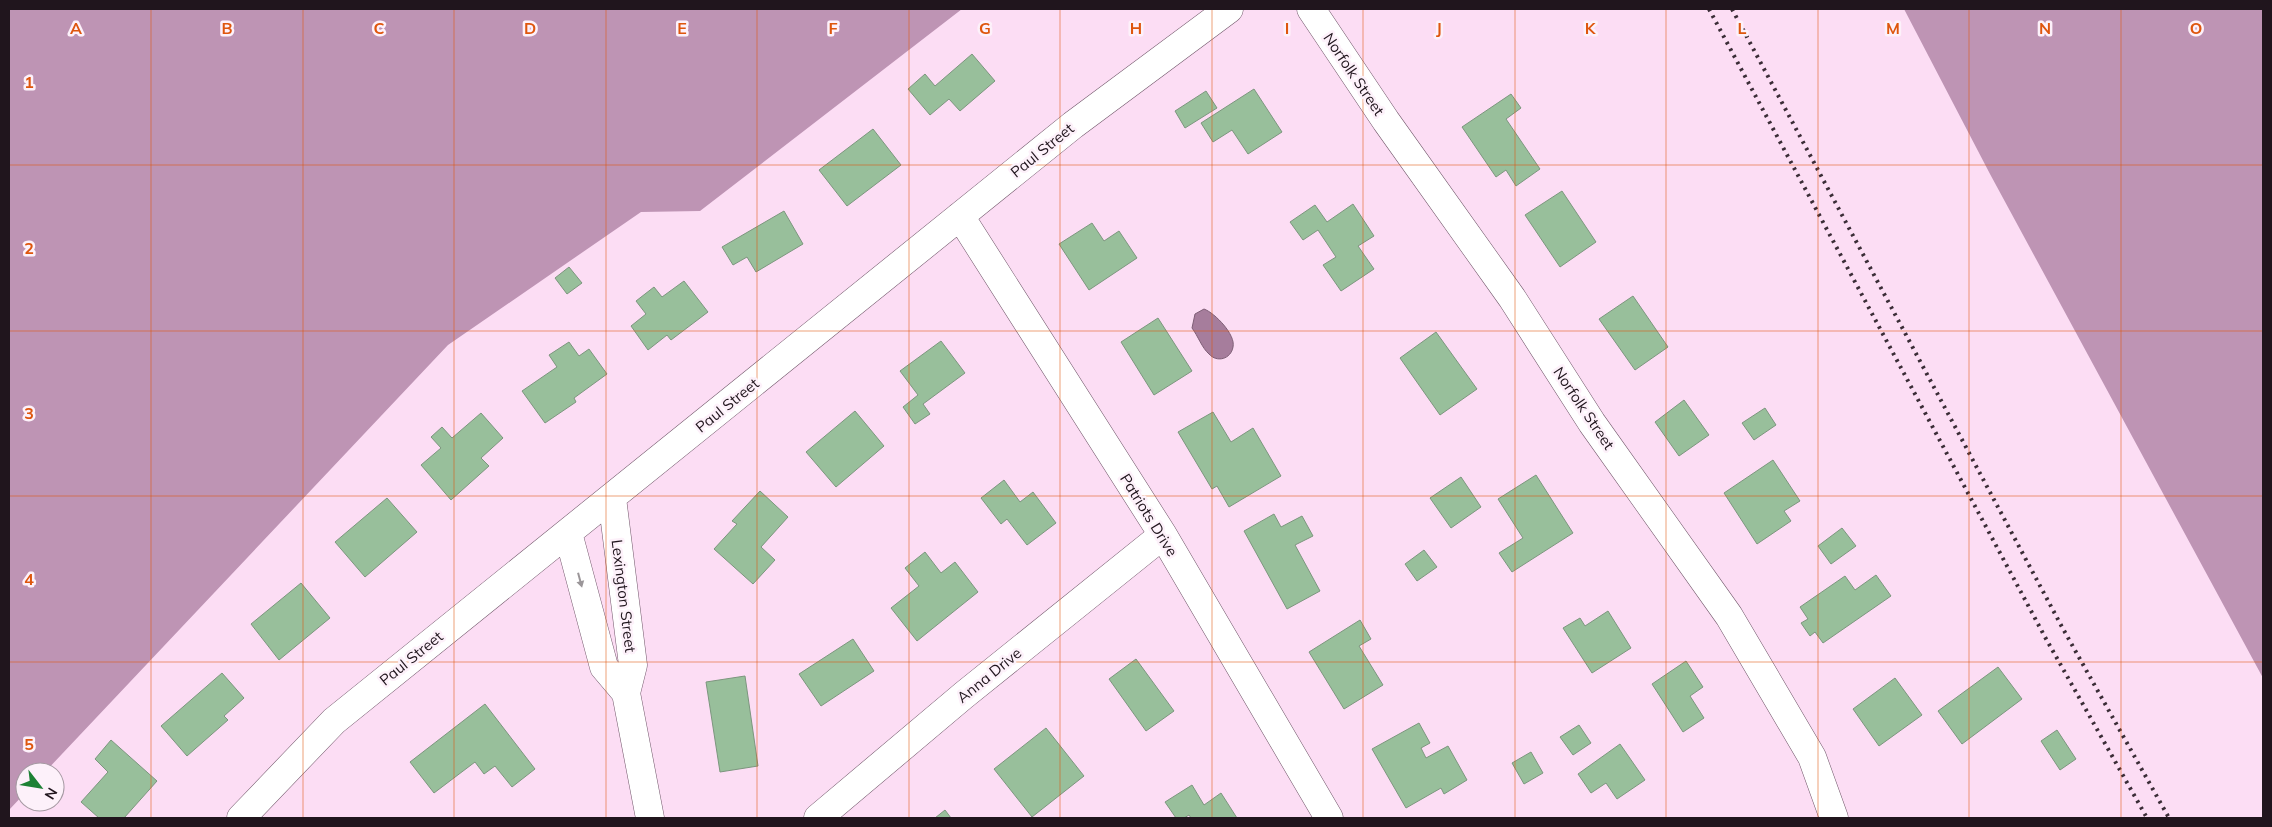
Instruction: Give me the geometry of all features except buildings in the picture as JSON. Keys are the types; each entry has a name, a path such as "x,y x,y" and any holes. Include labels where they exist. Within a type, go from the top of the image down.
{"street":[{"name":"Paul Street","path":"241,818 334,721 1073,125 1229,9"},
{"name":"Norfolk Street","path":"1311,9 1386,121 1512,298 1592,423 1729,616 1812,757 1834,818"},
{"name":"Patriots Drive","path":"960,216 1163,536 1329,818"},
{"name":"Lexington Street","path":"612,498 633,665 626,693 650,818"},
{"name":"Lexington Street","path":"568,533 604,667 626,693"},
{"name":"Anna Drive","path":"818,818 964,695 1163,536"}],"shaded area":[{"path":"9,9 962,9 700,211 641,212 448,345 54,762 15,762 15,804 9,810"},
{"path":"1904,9 2263,9 2263,678 1990,174"},
{"path":"1204,309 1219,320 1231,337 1233,347 1227,357 1220,359 1212,357 1204,349 1192,328 1195,314"}],"railway":[{"path":"1709,9 2045,637 2147,818"},
{"path":"1732,9 2062,627 2169,818"}]}
